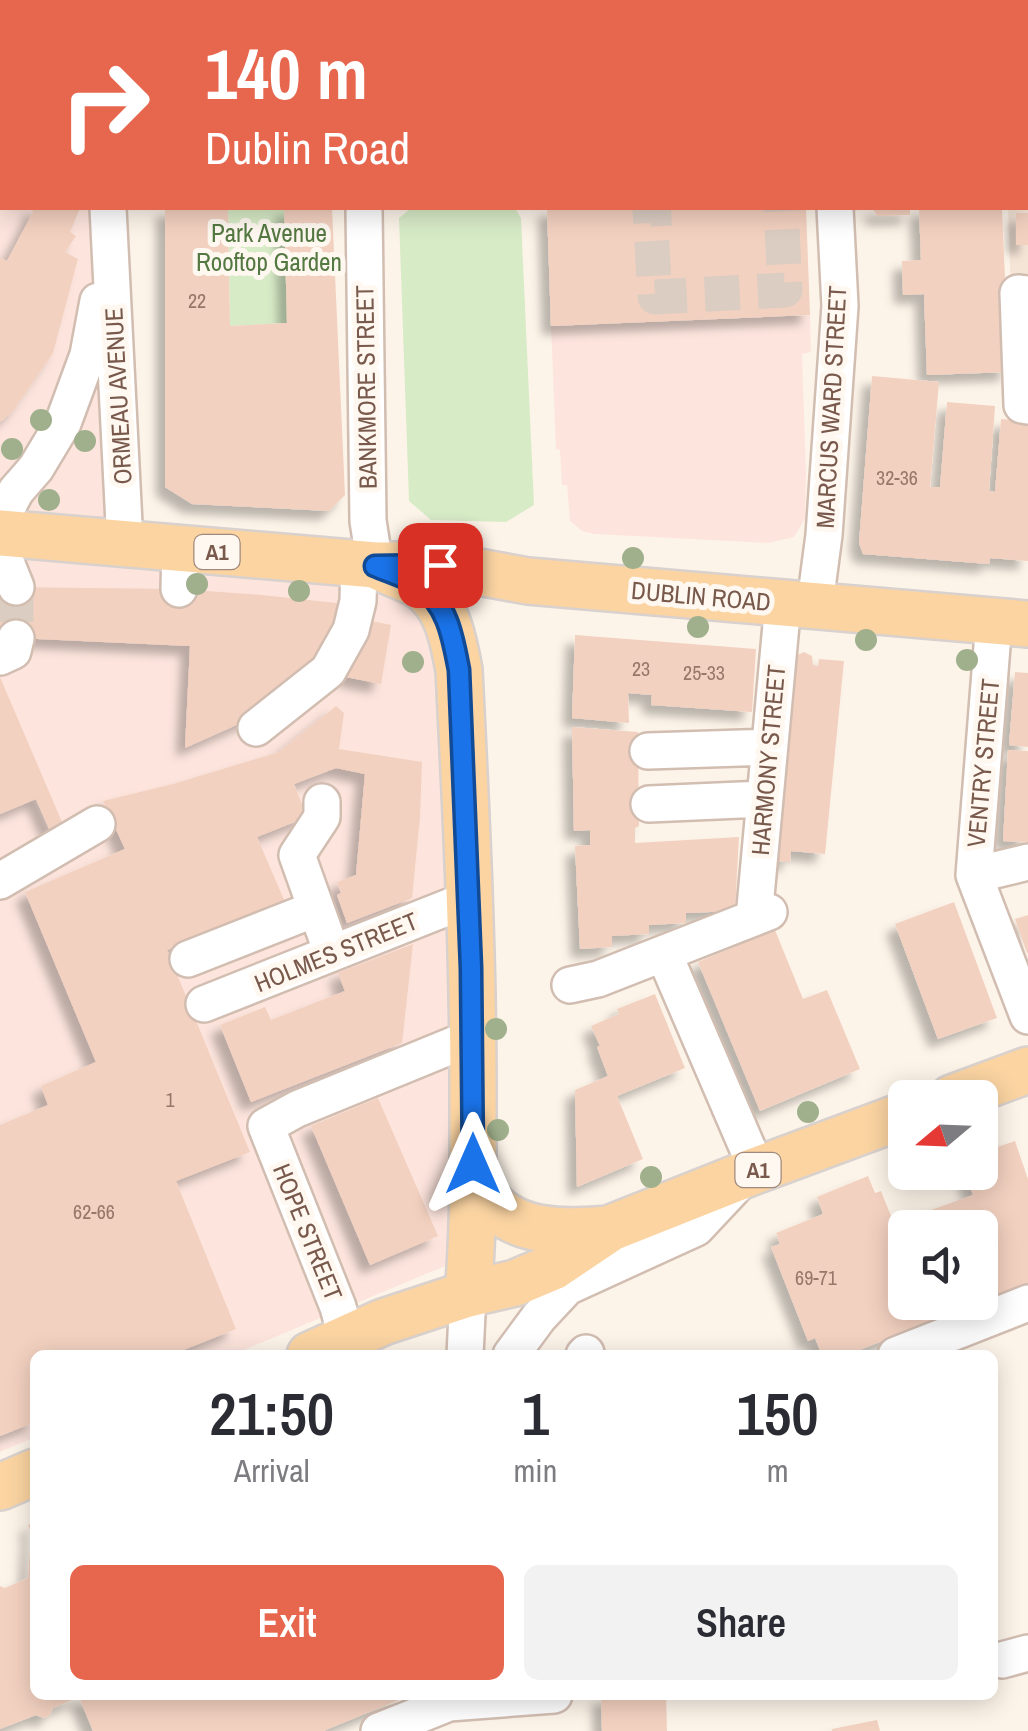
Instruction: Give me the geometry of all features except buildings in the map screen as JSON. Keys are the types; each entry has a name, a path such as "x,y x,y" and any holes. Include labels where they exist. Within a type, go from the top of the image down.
{"main road":[{"name":"A1","path":"0,533 125,544 179,569 367,565 419,586 439,604 452,636 459,670 469,899 473,1164 468,1294"},
{"name":"DUBLIN ROAD","path":"367,565 456,566 528,581 1011,622"},
{"name":"A1","path":"459,670 465,639 480,610 505,591 528,581"},
{"path":"998,1082 1028,1071"},
{"name":"A1","path":"336,1350 383,1322 514,1282 553,1266 612,1228 888,1121"},
{"name":"A1","path":"473,1164 482,1191 492,1204 522,1224 566,1232 612,1228"},
{"path":"0,1488 30,1474"}],"street":[{"name":"ORMEAU AVENUE","path":"108,210 125,544"},
{"name":"BANKMORE STREET","path":"256,728 328,671 351,630 367,565 364,210"},
{"name":"MARCUS WARD STREET","path":"797,604 816,588 824,535 840,306 835,210"},
{"name":"ORMEAU AVENUE","path":"0,521 62,423 88,356 109,248"},
{"path":"1023,293 1022,405 1028,406"},
{"path":"0,547 16,586"},
{"name":"HARMONY STREET","path":"664,954 762,916 769,747 797,604"},
{"name":"VENTRY STREET","path":"1011,622 974,875 1028,1016"},
{"path":"648,751 769,747"},
{"path":"649,804 764,799"},
{"path":"322,802 322,817 297,855 332,953"},
{"path":"0,880 97,824"},
{"path":"974,875 1028,862"},
{"name":"HOLMES STREET","path":"204,1004 469,899"},
{"path":"188,958 316,909"},
{"path":"515,1350 568,1287 696,1228 752,1172 664,954 570,985"},
{"name":"HOPE STREET","path":"336,1350 333,1291 266,1126 297,1109 473,1037"},
{"path":"465,1350 468,1294"},
{"path":"909,1350 1028,1303"},
{"path":"379,1731 442,1705 475,1709 526,1700"}],"shaded area":[{"path":"0,210 108,210 125,544 419,586 452,679 450,1264 244,1350 30,1350 30,1439 0,1452"},
{"path":"1008,210 1028,210 1028,412 1015,411"},
{"path":"810,315 811,352 802,354 805,519 794,537 769,543 594,534 582,531 570,521 567,485 562,485 560,450 556,449 551,326"}],"green space":[{"name":"Park Avenue Rooftop Garden","path":"228,210 331,210 334,280 287,323 230,326"},
{"path":"409,210 516,210 521,218 534,505 506,522 431,520 409,501 399,218"}],"tunnel":[{"path":"650,210 655,297 785,290 781,210"},
{"path":"16,587 16,638"}],"route":[{"path":"440,565 375,566 419,586 439,604 452,636 459,670 473,1037 473,1164"}]}
